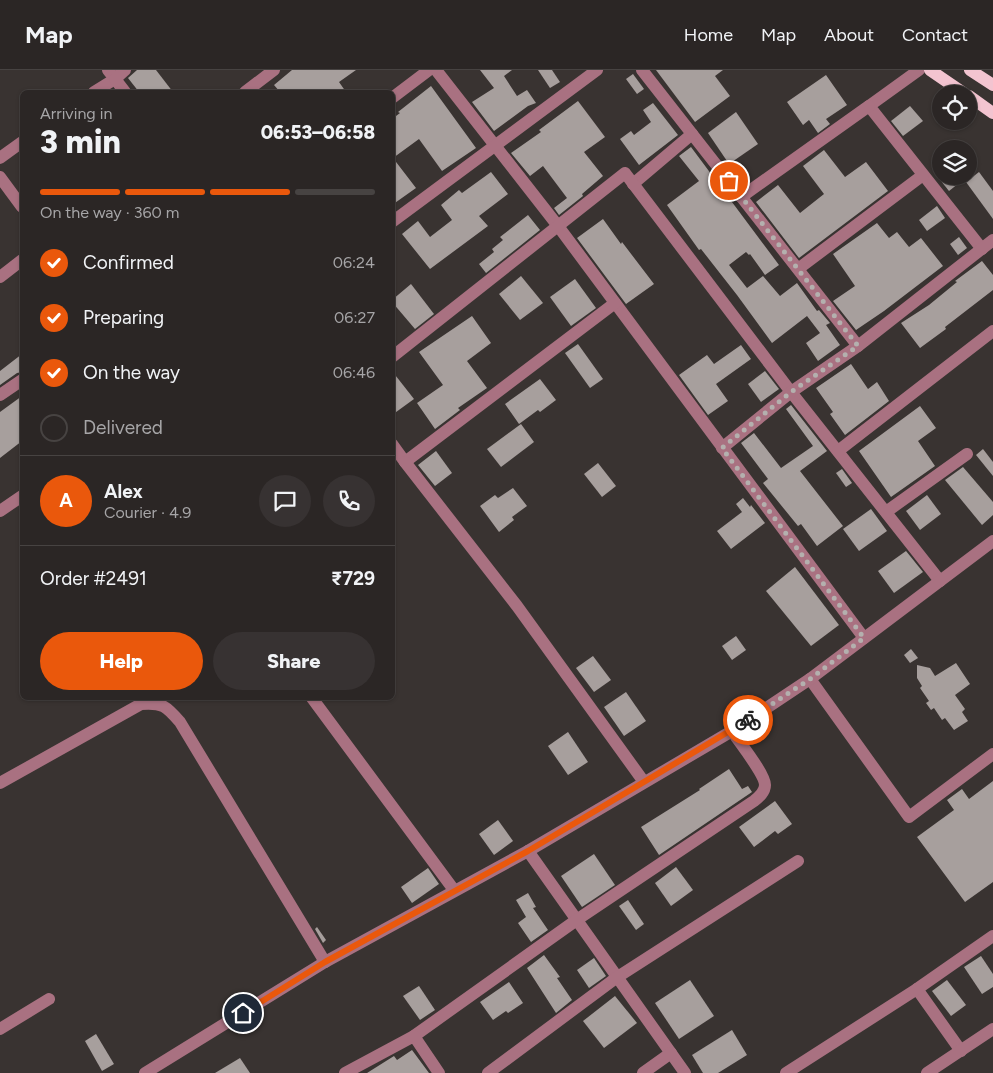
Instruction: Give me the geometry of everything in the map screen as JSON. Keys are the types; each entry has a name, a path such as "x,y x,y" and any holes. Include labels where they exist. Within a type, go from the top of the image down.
{"main road":[{"path":"930,70 952,85"},
{"path":"970,70 993,85"},
{"path":"977,102 993,113"}],"street":[{"path":"96,90 112,74 125,70"},
{"path":"248,90 274,70"},
{"path":"395,96 429,70"},
{"path":"436,70 558,226 864,638"},
{"path":"395,220 598,70"},
{"path":"642,70 858,346"},
{"path":"741,197 919,70"},
{"path":"112,74 124,90"},
{"path":"870,106 982,249"},
{"path":"633,184 692,134"},
{"path":"0,158 20,143"},
{"path":"395,355 625,173 791,392 940,580"},
{"path":"798,269 924,175"},
{"path":"0,177 20,204"},
{"path":"722,448 791,392 858,346 993,240"},
{"path":"0,277 20,262"},
{"path":"405,462 615,303"},
{"path":"838,451 993,331"},
{"path":"0,396 20,381"},
{"path":"395,448 517,606 644,782"},
{"path":"886,512 967,454"},
{"path":"0,511 20,497"},
{"path":"145,1073 325,962 528,851 732,731 810,679 993,541"},
{"path":"810,679 909,817 993,754"},
{"path":"313,700 454,890"},
{"path":"0,784 141,704 154,703 168,707 180,722 325,962"},
{"path":"345,1073 414,1036 578,919 754,801 764,792 765,785 761,775 732,731"},
{"path":"528,851 578,919 616,978 685,1073"},
{"path":"488,1073 616,978 798,861"},
{"path":"786,1073 917,989 993,936"},
{"path":"917,989 960,1050"},
{"path":"0,1029 49,999"},
{"path":"927,1073 993,1029"},
{"path":"414,1036 439,1073"},
{"path":"643,1073 671,1053"}],"building":[{"path":"137,70 156,70 171,90 137,90 128,78"},
{"path":"292,70 356,70 339,82 345,90 278,90 274,85"},
{"path":"480,70 512,70 504,76 517,96 527,90 536,103 528,106 494,131 472,102 494,88"},
{"path":"538,70 552,70 560,82 550,88"},
{"path":"656,70 723,70 715,76 730,96 695,122"},
{"path":"633,74 644,89 637,94 626,79"},
{"path":"826,75 847,105 826,119 830,124 818,133 809,120 803,125 787,102"},
{"path":"431,86 476,148 442,171 419,139 395,157 395,117 400,113 398,112"},
{"path":"578,101 605,137 584,152 603,176 582,194 583,196 559,215 554,208 567,198 543,166 530,176 511,153 541,132 539,130"},
{"path":"653,103 678,135 639,165 620,139 631,131 634,135 651,122 643,110"},
{"path":"910,106 923,121 903,136 891,121"},
{"path":"736,112 758,144 729,164 708,133"},
{"path":"691,147 779,265 765,275 750,254 746,252 729,265 747,288 763,276 780,296 797,283 817,311 819,310 830,323 826,325 840,345 818,361 806,343 820,333 807,316 772,343 701,249 699,250 667,205 699,181 679,156"},
{"path":"824,150 845,177 866,162 888,191 799,258 756,202 778,185 800,213 824,194 803,166"},
{"path":"395,161 416,188 395,203"},
{"path":"491,172 508,194 479,216 488,226 430,269 402,234 418,221 430,237 452,220 441,205 459,190 462,193"},
{"path":"979,172 993,191 993,219 968,185 977,185 977,174"},
{"path":"944,185 957,185 949,191"},
{"path":"937,206 945,218 927,231 919,220"},
{"path":"528,215 540,230 486,273 479,264 494,252 492,249 503,240 500,237"},
{"path":"603,219 654,284 626,304 577,238"},
{"path":"877,223 889,238 897,232 909,247 921,238 943,266 856,330 833,301 855,286 833,254"},
{"path":"959,237 967,248 958,255 950,244"},
{"path":"982,261 993,275 993,290 920,348 901,323 929,305 957,282 955,281"},
{"path":"521,276 543,303 520,320 499,294"},
{"path":"575,279 596,308 571,326 550,297"},
{"path":"411,284 434,314 415,329 395,306 395,297"},
{"path":"472,316 491,343 467,361 487,388 458,408 460,410 435,429 417,403 443,385 419,352"},
{"path":"578,344 603,379 590,388 565,353"},
{"path":"741,345 751,359 716,384 728,401 708,415 679,375 707,355 714,364"},
{"path":"20,356 20,372 0,385 0,371"},
{"path":"851,364 868,389 877,382 889,401 845,435 830,414 833,412 816,388"},
{"path":"765,371 779,389 761,402 748,384"},
{"path":"395,375 414,399 395,413"},
{"path":"540,379 556,400 519,424 505,404"},
{"path":"20,397 20,443 0,458 0,412"},
{"path":"791,405 827,451 800,471 843,526 817,546 801,524 798,526 763,483 768,479 741,443 754,433 781,468 813,446 786,409"},
{"path":"920,406 936,428 918,441 935,466 891,497 859,451"},
{"path":"521,424 534,442 501,467 487,449"},
{"path":"983,449 993,462 993,476 976,455"},
{"path":"436,451 452,473 435,486 418,465"},
{"path":"598,463 616,486 602,497 584,474"},
{"path":"963,467 993,502 993,515 982,525 945,480"},
{"path":"842,469 852,483 846,487 836,473"},
{"path":"513,488 527,506 512,517 514,520 499,532 480,506 495,495 498,498"},
{"path":"927,495 941,514 920,530 906,511"},
{"path":"743,498 765,523 731,549 717,531 742,512 736,504"},
{"path":"871,509 887,531 859,551 843,529"},
{"path":"906,551 923,572 894,593 878,571"},
{"path":"795,567 839,625 811,646 766,591"},
{"path":"736,636 746,650 732,660 722,646"},
{"path":"911,649 918,658 910,663 904,655"},
{"path":"593,656 611,680 594,692 576,668"},
{"path":"956,663 970,684 955,695 965,709 962,712 968,721 954,730 945,718 942,720 934,708 931,710 926,703 929,701 920,688 922,686 917,678 917,665 930,668 935,676"},
{"path":"626,692 646,721 624,736 604,707"},
{"path":"568,732 588,762 568,775 548,746"},
{"path":"729,769 742,789 748,786 752,792 659,855 641,827 700,790"},
{"path":"993,781 993,882 965,902 917,837 954,810 947,800 962,789 969,799"},
{"path":"775,801 792,824 778,834 775,831 754,847 739,827"},
{"path":"498,820 513,841 494,855 479,834"},
{"path":"594,854 615,885 582,907 561,876"},
{"path":"676,867 693,890 671,906 655,883"},
{"path":"428,868 439,884 412,903 401,887"},
{"path":"528,893 536,907 533,908 548,930 531,942 518,923 526,917 516,900"},
{"path":"628,900 644,924 636,930 619,906"},
{"path":"317,927 326,940 323,943 315,929"},
{"path":"544,955 560,977 557,978 572,1000 556,1013 527,968"},
{"path":"981,956 993,974 993,987 982,994 964,967"},
{"path":"594,958 606,976 589,988 577,970"},
{"path":"690,980 714,1016 679,1039 655,1003"},
{"path":"947,980 966,1005 951,1016 932,991"},
{"path":"509,982 523,1003 493,1020 480,1002"},
{"path":"419,986 435,1010 420,1020 403,996"},
{"path":"615,996 637,1023 604,1048 583,1021"},
{"path":"732,1030 747,1055 718,1073 703,1073 692,1055"},
{"path":"96,1034 114,1064 102,1071 85,1041"},
{"path":"412,1050 429,1073 367,1073 394,1056 397,1060"},
{"path":"240,1058 250,1073 215,1073"}],"way so far":[{"path":"729,181 858,346 791,392 722,448 864,638 810,679 748,720"}],"route":[{"path":"243,1013 325,962 528,851 748,720"}]}
